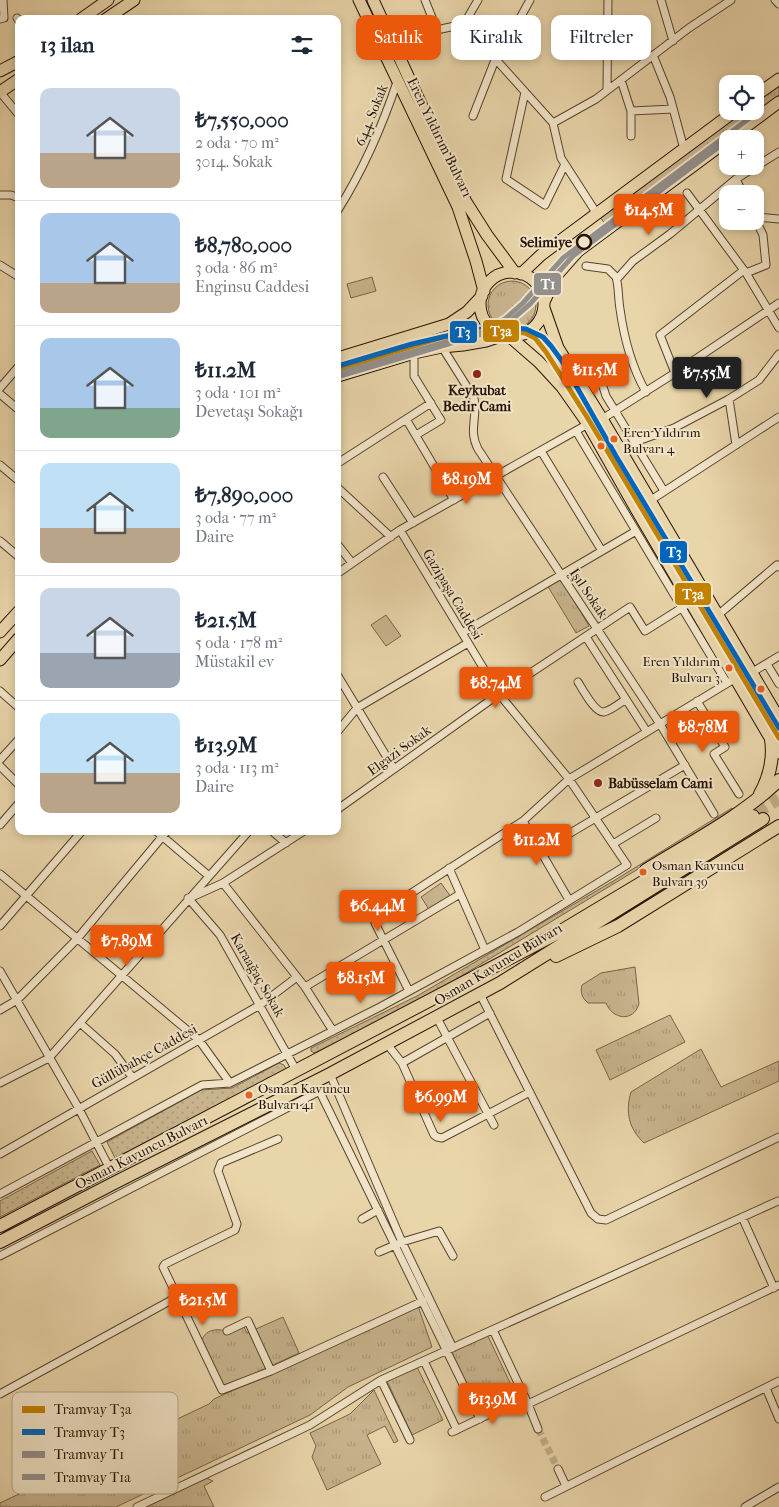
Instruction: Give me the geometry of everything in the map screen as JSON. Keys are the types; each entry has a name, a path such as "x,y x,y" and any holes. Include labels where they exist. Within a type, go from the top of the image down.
{"highway":[{"path":"758,812 770,772 771,739"},
{"path":"758,812 779,780"},
{"name":"Osman Kavuncu Bulvarı","path":"0,1226 492,969 547,931 758,812"},
{"name":"Osman Kavuncu Bulvarı","path":"0,1242 118,1181 317,1086 330,1074 500,984 758,812"},
{"path":"500,984 618,926 779,826"}],"main road":[{"path":"87,15 108,0"},
{"path":"112,15 134,0"},
{"name":"Eren Yıldırım Bulvarı","path":"359,0 458,207 476,261 483,293"},
{"name":"Eren Yıldırım Bulvarı","path":"373,0 380,15"},
{"name":"Eren Yıldırım Bulvarı","path":"400,60 466,202 487,235 518,274"},
{"path":"0,71 15,63"},
{"path":"764,89 779,78"},
{"path":"0,92 15,82"},
{"path":"740,130 779,102"},
{"path":"518,274 723,120"},
{"path":"341,375 442,346 470,344 525,333 531,330 541,318 544,305 556,276 578,251 719,146"},
{"path":"500,253 521,263 541,255"},
{"path":"341,357 449,324 467,312 494,278 504,274 518,274 531,279 538,287 558,348 777,715"},
{"path":"483,293 481,307 483,318 491,328 506,336 539,362 562,387 588,424 686,605 731,681 779,753"},
{"path":"0,632 15,615"},
{"path":"0,660 15,643"}],"street":[{"path":"0,19 4,18 3,0"},
{"path":"425,0 431,15"},
{"path":"469,15 478,0"},
{"path":"522,15 530,0"},
{"path":"607,90 608,0"},
{"path":"660,0 673,41"},
{"path":"553,123 586,105 731,0"},
{"path":"775,0 779,4"},
{"path":"653,55 673,109 684,150"},
{"path":"473,116 492,60"},
{"path":"495,60 553,123 561,158 597,214"},
{"path":"621,80 630,111 631,136"},
{"name":"644. Sokak","path":"341,204 372,147 397,82"},
{"path":"0,92 15,110"},
{"path":"525,92 506,179 546,204 565,164"},
{"path":"630,111 673,109"},
{"path":"617,279 633,261 700,210 736,179 779,152"},
{"path":"736,179 739,185"},
{"path":"687,193 745,272 779,328"},
{"path":"0,195 15,196"},
{"path":"764,218 779,219"},
{"path":"676,373 660,335 745,272 766,265 761,230"},
{"path":"0,265 15,274"},
{"path":"586,266 608,269 614,273 617,279 621,320 627,347 635,371 646,392"},
{"path":"602,419 676,373 779,303"},
{"name":"Işıl Sokak","path":"442,346 474,398 476,408 473,432 474,441 660,724 714,814"},
{"path":"414,353 414,376 441,420 416,435"},
{"path":"635,442 674,428 729,399 758,380 779,354"},
{"path":"0,388 15,371"},
{"path":"598,371 603,388 664,491"},
{"path":"0,394 15,407"},
{"path":"729,399 736,445"},
{"path":"341,461 431,403"},
{"path":"650,500 779,417"},
{"path":"406,419 454,500"},
{"path":"341,571 400,530 588,424"},
{"path":"576,431 636,531 686,605"},
{"path":"541,451 602,551"},
{"path":"0,465 15,478"},
{"path":"383,477 413,523"},
{"path":"341,491 391,536"},
{"name":"Gazipaşa Caddesi","path":"400,530 499,694 569,779 627,865 569,900"},
{"path":"462,633 636,531"},
{"path":"0,541 15,554"},
{"path":"341,550 352,564"},
{"path":"718,615 777,565 779,567"},
{"name":"Elgazi Sokak","path":"341,806 499,694 630,607 645,631 686,605"},
{"path":"586,637 647,732"},
{"path":"341,728 358,708 468,643"},
{"path":"752,673 779,656"},
{"path":"767,664 779,684"},
{"path":"341,681 394,769"},
{"path":"409,991 374,923 379,914 523,821 569,779 731,681"},
{"path":"578,682 596,709 601,712 626,700"},
{"path":"0,691 15,704"},
{"path":"697,702 725,747 714,754 739,794"},
{"path":"0,760 15,743"},
{"path":"540,851 685,765"},
{"path":"0,766 15,781"},
{"path":"0,825 15,808"},
{"path":"614,844 656,818"},
{"path":"0,1194 202,1085 230,1083 333,1031 485,950 569,900 523,821"},
{"path":"0,926 28,896 77,835"},
{"path":"0,1010 17,1000 77,939 160,835"},
{"path":"164,835 209,876"},
{"path":"0,1083 49,1058 245,835"},
{"path":"277,835 286,843"},
{"path":"188,898 223,883 298,835"},
{"path":"449,868 485,950"},
{"path":"0,874 199,1040 230,1083"},
{"path":"223,883 306,987 333,1031"},
{"path":"306,987 460,894"},
{"name":"Karaağaç Sokak","path":"188,898 220,935 296,1070"},
{"path":"0,971 78,1108 110,1169"},
{"name":"Güllübahçe Caddesi","path":"0,1154 132,1076 260,1004 297,977"},
{"path":"480,994 591,1213 601,1220 606,1220 779,1136"},
{"path":"402,1063 490,1012"},
{"path":"437,1018 494,1125"},
{"path":"80,1023 115,1054 132,1076"},
{"path":"388,1044 402,1063 437,1138 442,1138 530,1092"},
{"path":"330,1074 423,1301 450,1349"},
{"path":"0,1256 317,1086 378,1210 399,1244 450,1349 480,1419"},
{"path":"278,1139 219,1165 218,1171 237,1228 164,1265 163,1269 222,1390 271,1371 423,1301"},
{"path":"178,1488 310,1425 381,1380 778,1201"},
{"path":"362,1219 378,1210"},
{"path":"424,1361 454,1431 526,1401 777,1286 742,1217"},
{"path":"379,1252 439,1231 453,1256"},
{"path":"0,1394 177,1297"},
{"path":"227,1331 248,1322 271,1371"},
{"path":"495,1328 493,1330 538,1429"},
{"path":"381,1380 410,1440"},
{"path":"545,1497 779,1381"},
{"path":"766,1388 779,1419"},
{"path":"558,1469 566,1486"},
{"path":"745,1507 779,1487"},
{"path":"138,1507 165,1494"}],"green space":[{"path":"779,85 779,96 764,107 764,96"},
{"path":"731,120 746,120 733,130 719,130 719,140 605,224 600,217"},
{"path":"372,277 376,291 351,298 347,284"},
{"path":"512,281 521,283 529,288 534,296 536,305 534,314 529,322 521,327 512,329 503,327 495,322 490,314 488,305 490,296 495,288 503,283"},
{"path":"560,577 589,626 576,633 547,585"},
{"path":"386,615 401,636 386,646 371,625"},
{"path":"732,808 734,811 415,1004 314,1053 311,1051 311,1048 417,996 615,880"},
{"path":"441,883 451,897 430,911 421,897"},
{"path":"635,967 639,1004 632,1014 622,1017 613,1013 606,1003 588,1003 583,997 581,992 582,985 601,973"},
{"path":"670,1015 685,1042 610,1080 596,1050"},
{"path":"701,1049 721,1087 779,1061 779,1081 644,1143 635,1132 630,1120 628,1106 631,1092"},
{"path":"279,1063 284,1065 286,1069 115,1158 107,1142 201,1090 232,1088"},
{"path":"92,1151 100,1165 0,1217 0,1201"},
{"path":"418,1306 432,1347 348,1387 310,1415 178,1478 178,1419 209,1404 214,1399"},
{"path":"283,1317 299,1353 221,1389 201,1345 204,1336 210,1331 229,1332 243,1325 247,1333"},
{"path":"487,1334 512,1387 475,1405 450,1351"},
{"path":"417,1367 443,1420 412,1435 387,1381"},
{"path":"374,1390 398,1441 394,1443 385,1426 367,1435 381,1464 327,1490 312,1457 316,1446 310,1433 350,1414"},
{"path":"206,1478 213,1481 204,1486 214,1507 144,1507 172,1494 178,1494 178,1491"},
{"path":"19,1494 143,1494 116,1507 0,1507 0,1503"}],"tunnel":[{"path":"756,813 779,799"},
{"path":"538,1429 558,1469"}],"tram line":[{"name":"T1a","path":"341,373 480,332 505,319 523,303 563,258 747,120"},
{"name":"T1","path":"341,376 482,334 508,323 530,304 573,256 719,147"},
{"name":"T3","path":"341,365 412,344 473,330 502,327 526,329 543,337 562,361 616,456 779,728"},
{"name":"T3a","path":"341,368 443,337 504,331 525,333 535,338 587,417 779,738"}],"place":[{"name":"Selimiye","path":"584,242"},
{"name":"Keykubat Bedir Cami","path":"477,374"},
{"name":"Eren Yıldırım Bulvarı 4","path":"614,439"},
{"name":"Eren Yıldırım Bulvarı 3","path":"729,668"},
{"name":"Babüsselam Cami","path":"598,783"},
{"name":"Osman Kavuncu Bulvarı 39","path":"643,872"},
{"name":"Osman Kavuncu Bulvarı 41","path":"249,1095"}]}
